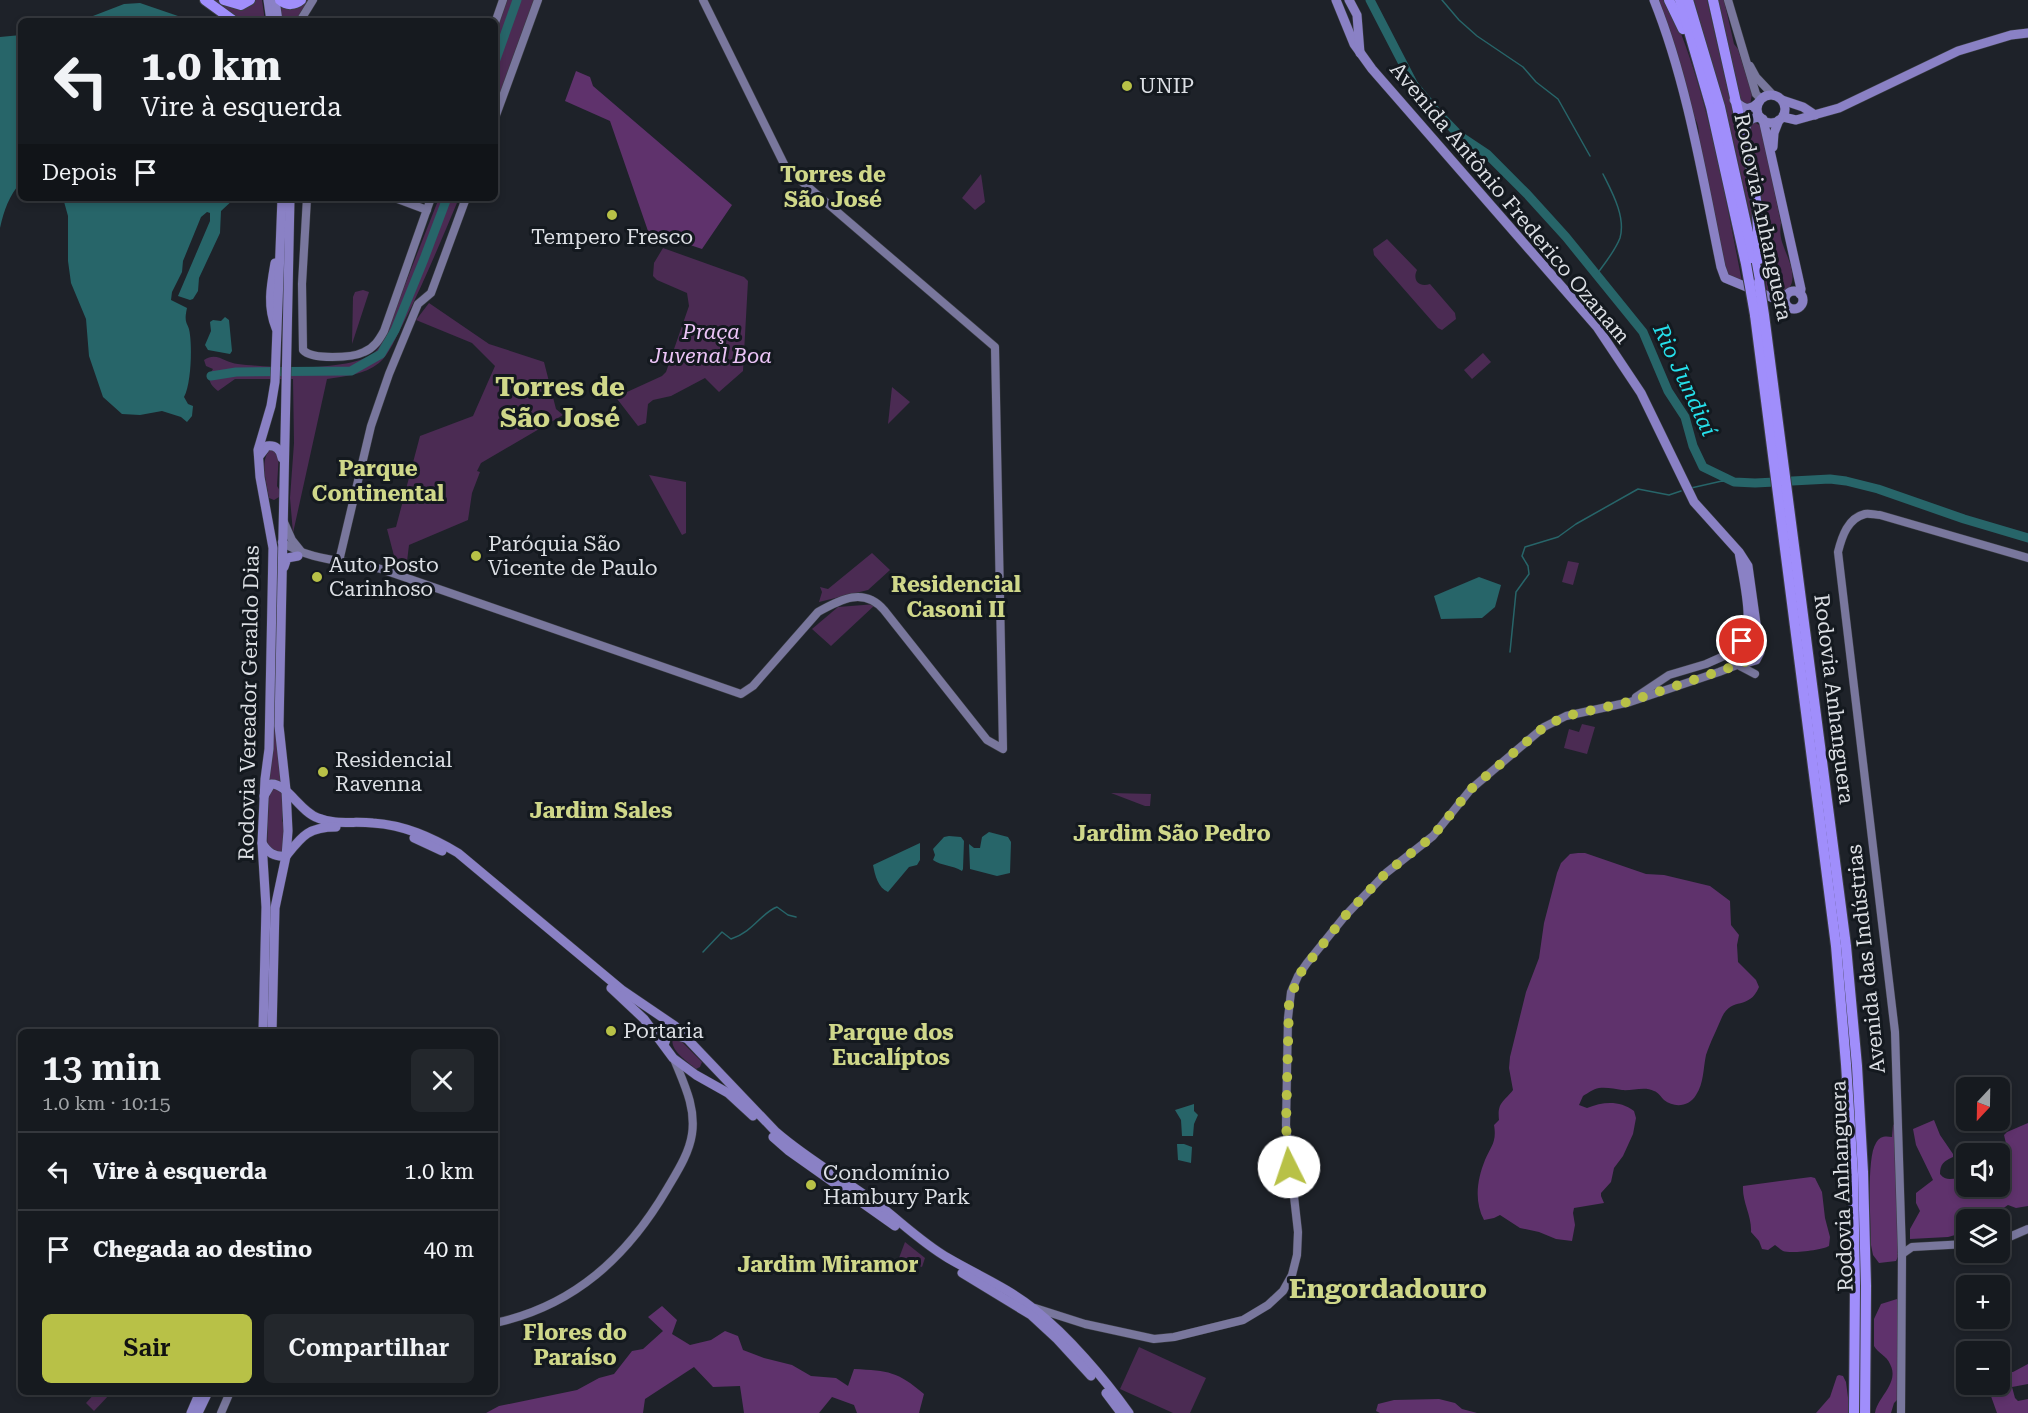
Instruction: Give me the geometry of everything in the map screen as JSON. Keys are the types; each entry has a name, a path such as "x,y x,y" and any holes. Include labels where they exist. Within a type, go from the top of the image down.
{"highway":[{"path":"205,0 230,18"},
{"path":"224,0 241,4 250,0"},
{"path":"280,0 292,4 302,0"},
{"path":"1669,0 1705,85"},
{"name":"Rodovia Anhanguera","path":"1680,0 1705,85 1760,315"},
{"name":"Rodovia Anhanguera","path":"1688,0 1720,107 1759,282 1760,315 1779,462 1845,934 1857,1065 1865,1259 1864,1413"},
{"path":"1713,0 1757,206 1759,282"},
{"name":"Rodovia Anhanguera","path":"1785,505 1836,946 1847,1075 1854,1209 1854,1413"}],"main road":[{"path":"268,0 271,18"},
{"path":"275,0 278,18"},
{"name":"Avenida Antônio Frederico Ozanam","path":"1336,0 1354,45 1360,53 1597,327 1641,393 1694,502 1739,552 1749,599"},
{"path":"1349,0 1355,12 1360,53"},
{"path":"1654,0 1688,117 1725,278 1772,298 1791,296 1801,289 1772,152 1758,111 1760,101"},
{"path":"1342,16 1351,18 1355,12"},
{"path":"1746,149 1747,123 1751,118 1761,118 1771,122 1781,118 1796,120 1839,108 1958,51 2011,35 2028,33"},
{"path":"1734,100 1746,109 1754,107 1769,95 1803,107 1815,115"},
{"path":"1772,152 1774,133 1785,108 1778,97"},
{"name":"Rodovia Vereador Geraldo Dias","path":"272,1029 275,908 286,856 288,831 279,726 286,384 278,333 282,201"},
{"name":"Rodovia Vereador Geraldo Dias","path":"263,1029 266,907 262,843 269,749 273,548 263,498 258,450 281,363 290,201"},
{"path":"258,458 267,446 272,446 280,450 284,466"},
{"path":"263,498 274,504 284,502"},
{"path":"268,518 282,542"},
{"path":"282,572 288,558 299,554"},
{"path":"1749,599 1760,652 1756,660 1743,663 1742,651 1749,599"},
{"path":"1745,632 1758,636"},
{"path":"283,768 301,808"},
{"path":"264,796 271,784 276,784 286,790 308,814 323,820 373,823 411,830 432,838 458,853 622,990 662,1016 705,1057 776,1132 793,1146 870,1199 940,1253 1012,1294 1084,1368 1121,1413"},
{"path":"262,843 274,856 286,856 303,835 322,827 385,830 401,833 435,846 456,858 614,990 644,1019 673,1058 696,1075 728,1093 789,1151 878,1213 927,1251 1065,1331 1129,1413"},
{"path":"664,1044 666,1036 670,1034 687,1039"},
{"path":"696,1075 703,1068 705,1057"},
{"path":"191,1413 199,1395"},
{"path":"200,1411 207,1395"}],"street":[{"path":"302,18 313,0"},
{"path":"497,18 503,0"},
{"path":"498,110 538,0"},
{"path":"282,542 299,554 361,563 381,569 741,693 753,686 818,612 851,598 863,596 870,598 884,610 987,740 1003,749 996,347 786,168 703,0"},
{"path":"1728,0 1760,101"},
{"path":"1747,62 1756,77 1778,97"},
{"path":"307,201 301,345 310,356 356,355 372,348 378,341 384,331 430,201"},
{"path":"402,201 427,210"},
{"path":"339,561 371,426 389,374 419,303 431,293 465,201"},
{"name":"Avenida das Indústrias","path":"1901,1413 1902,1254 1894,1032 1838,552 1841,538 1849,523 1865,514 1880,515 2028,558"},
{"path":"283,517 299,554"},
{"path":"1630,702 1669,675 1724,656 1745,632"},
{"path":"1032,1312 1148,1338 1174,1337 1243,1320 1269,1305 1283,1291 1292,1275 1298,1255 1298,1232 1286,1125 1289,1004 1298,976 1345,916 1386,873 1433,836 1471,789 1544,727 1566,716 1630,702 1743,663 1755,675"},
{"path":"1669,675 1666,683 1672,688"},
{"path":"498,1322 515,1319 557,1302 598,1274 614,1261 635,1238 656,1209 687,1151 692,1134 689,1095 673,1058"},
{"path":"689,1095 696,1075"},
{"path":"2010,1237 2028,1229"},
{"path":"1902,1254 1912,1247 1956,1245"},
{"path":"1065,1318 1065,1331 1081,1323"},
{"path":"222,1413 229,1395"}],"green space":[{"path":"211,0 217,0 224,5 251,5 255,0 262,0 265,18 235,18"},
{"path":"310,0 299,18 281,18 279,6 299,6"},
{"path":"503,0 536,0 498,100 498,18"},
{"path":"1657,0 1667,0 1681,33 1704,103 1742,282 1726,272 1698,144 1698,127 1690,112"},
{"path":"1694,0 1707,0 1753,198 1754,233 1731,131"},
{"path":"1716,0 1724,0 1734,44 1738,49 1752,94 1750,105 1739,102"},
{"path":"1754,122 1761,126 1781,223 1781,239 1792,274 1790,286 1786,291 1777,295 1767,294 1748,140 1749,126"},
{"path":"981,174 985,202 975,210 962,198"},
{"path":"438,201 458,201 418,293 390,350 379,363 367,370 327,379 293,533 290,498 294,443 293,379 235,379 218,391 210,381 213,369 206,366 204,360 217,357 238,364 269,367 328,366 362,359 374,353 386,333"},
{"path":"1387,239 1417,270 1415,277 1417,282 1423,285 1430,284 1455,313 1456,319 1442,330 1374,255 1373,249"},
{"name":"Praça Juvenal Boa","path":"663,248 744,277 748,281 743,371 719,392 705,378 671,396 653,400 648,404 646,423 638,426 611,391 613,386 627,392 666,372 689,306 687,293 653,276 654,263"},
{"path":"363,290 369,292 352,344 353,297 355,292"},
{"path":"429,303 489,344 544,362 556,409 563,415 481,463 477,471 480,472 472,493 468,520 409,545 405,578 399,575 387,529 396,527 420,436 473,416 495,366 472,343 416,320"},
{"path":"1483,353 1491,362 1472,379 1464,370"},
{"path":"892,387 910,402 888,424"},
{"path":"270,450 279,453 277,486 280,491 279,497 274,500 269,498 264,466"},
{"path":"649,475 686,482 686,533 682,535"},
{"path":"872,553 890,570 868,590 819,602 822,592 820,587 828,589"},
{"path":"1568,561 1579,563 1573,585 1562,582"},
{"path":"276,593 283,783 277,781 268,783"},
{"path":"876,604 831,646 812,629 838,607"},
{"path":"1582,724 1595,727 1587,754 1564,748 1569,729 1579,732"},
{"path":"274,788 282,793 282,821 286,827 282,852 277,854 267,848 269,794"},
{"path":"1111,793 1151,794 1150,806 1145,806"},
{"path":"673,1038 680,1040 702,1062 700,1067 696,1069 680,1055 674,1047"},
{"path":"905,1242 925,1258 922,1267 899,1258"},
{"path":"1139,1347 1206,1378 1190,1413 1173,1413 1120,1389"},
{"path":"93,1395 109,1395 94,1411 86,1403"}],"shaded area":[{"path":"576,71 590,77 593,86 732,205 702,249 648,231 610,121 565,101"},
{"path":"1585,853 1646,874 1664,875 1710,886 1730,901 1731,925 1739,935 1738,962 1756,980 1759,987 1750,999 1731,1007 1722,1017 1706,1055 1701,1086 1689,1102 1681,1105 1668,1103 1658,1093 1647,1089 1599,1088 1583,1096 1579,1105 1587,1108 1605,1103 1623,1105 1634,1111 1636,1118 1633,1134 1623,1156 1614,1168 1611,1182 1601,1193 1604,1203 1574,1208 1575,1225 1572,1241 1556,1239 1520,1228 1500,1215 1484,1220 1479,1205 1478,1190 1482,1168 1494,1140 1494,1125 1499,1120 1500,1106 1513,1090 1509,1068 1510,1057 1526,992 1539,958 1544,923 1557,873 1561,863 1570,854"},
{"path":"1934,1120 1940,1135 1953,1154 1953,1157 1942,1165 1940,1174 1949,1179 1956,1178 1956,1197 2010,1197 2010,1143 2006,1143 2004,1135 2028,1123 2028,1206 2016,1208 2008,1205 2001,1209 1956,1209 1956,1235 1910,1239 1910,1229 1920,1211 1916,1203 1916,1193 1933,1180 1916,1145 1913,1129"},
{"path":"1896,1123 1901,1250 1896,1261 1879,1263 1873,1255 1871,1245 1871,1162 1876,1143 1883,1137 1892,1137 1893,1125"},
{"path":"1815,1178 1822,1192 1830,1237 1829,1246 1799,1252 1783,1251 1775,1245 1768,1250 1762,1249 1759,1241 1751,1232 1743,1186"},
{"path":"1897,1299 1900,1301 1900,1397 1894,1403 1891,1413 1875,1413 1890,1383 1892,1371 1889,1361 1874,1346 1874,1319 1881,1304"},
{"path":"662,1306 677,1320 672,1334 690,1345 711,1340 725,1331 738,1336 743,1350 792,1365 811,1376 836,1378 848,1386 854,1369 892,1374 907,1381 924,1394 919,1413 857,1413 854,1405 832,1397 819,1413 744,1413 740,1386 713,1387 694,1367 645,1399 643,1413 486,1413 499,1406 577,1390 599,1378 614,1374 632,1351 643,1349 663,1331 648,1317"},
{"path":"2028,1364 2028,1384 2012,1387 2018,1401 2028,1399 2028,1413 1997,1413 1991,1395 2010,1395 2010,1372"},
{"path":"1839,1375 1843,1376 1846,1382 1850,1413 1816,1413 1830,1397"},
{"path":"1439,1399 1477,1413 1380,1413 1376,1411 1378,1404 1394,1400"}],"water":[{"path":"140,3 181,18 88,18 124,4"},
{"path":"18,35 18,186 3,215 0,228 0,37"},
{"path":"64,201 232,201 221,211 220,233 199,278 198,291 193,299 178,296 210,221 210,213 207,212 201,217 183,261 182,272 172,292 171,300 187,308 186,321 190,335 191,358 190,376 184,397 188,404 193,406 192,416 187,422 181,417 162,411 140,415 122,414 103,397 89,356 86,319 71,283 68,261 68,216"},
{"path":"225,317 229,320 232,351 230,354 208,350 205,345 211,331 210,322 221,321"},
{"path":"1479,577 1501,585 1495,607 1482,618 1441,619 1434,596"},
{"path":"989,832 1008,837 1011,842 1010,873 997,876 970,869 969,844 974,848 980,848 982,837"},
{"path":"944,837 961,837 964,841 962,871 933,860 935,855 933,849"},
{"path":"920,843 920,860 917,865 909,867 888,892 882,888 873,865"},
{"path":"1194,1104 1194,1111 1198,1115 1194,1124 1193,1136 1182,1136 1181,1120 1175,1110"},
{"path":"1177,1144 1192,1147 1191,1163 1178,1160"}],"waterway":[{"path":"498,54 517,0"},
{"name":"Rio Jundiaí","path":"1370,0 1414,85 1460,136 1487,154 1527,194 1566,237 1643,332 1668,391 1685,417 1693,446 1703,467 1734,482 1830,479 1846,481 1878,489 1964,519 2028,538"},
{"path":"1442,0 1477,36 1523,67 1536,82 1558,99 1590,156"},
{"path":"1597,274 1615,248 1621,230 1620,213 1603,174"},
{"path":"211,376 236,372 351,371 381,354 395,330 446,201"},
{"path":"1691,488 1722,481 1734,482"},
{"path":"1510,652 1516,592 1529,574 1528,566 1522,556 1525,547 1558,537 1576,524 1638,489 1669,495 1681,491"},
{"path":"703,952 722,932 731,939 739,936 777,907 788,915 796,917"}],"place":[{"name":"UNIP","path":"1127,86"},
{"name":"Tempero Fresco","path":"612,215"},
{"name":"Paróquia São Vicente de Paulo","path":"476,556"},
{"name":"Auto Posto Carinhoso","path":"317,577"},
{"name":"Residencial Ravenna","path":"323,772"},
{"name":"Portaria","path":"611,1031"},
{"name":"Condomínio Hambury Park","path":"811,1185"}],"district":[{"name":"Torres de São José","path":"833,186"},
{"name":"Torres de São José","path":"560,402"},
{"name":"Parque Continental","path":"378,480"},
{"name":"Residencial Casoni II","path":"956,596"},
{"name":"Jardim Sales","path":"601,810"},
{"name":"Jardim São Pedro","path":"1172,833"},
{"name":"Parque dos Eucalíptos","path":"891,1044"},
{"name":"Jardim Miramor","path":"828,1264"},
{"name":"Engordadouro","path":"1388,1289"},
{"name":"Flores do Paraíso","path":"575,1344"}],"route":[{"path":"1289,1167 1286,1125 1288,1017 1291,992 1307,963 1345,916 1386,873 1433,836 1471,789 1544,727 1566,716 1628,702 1738,665 1747,661 1743,656 1742,641"}]}
